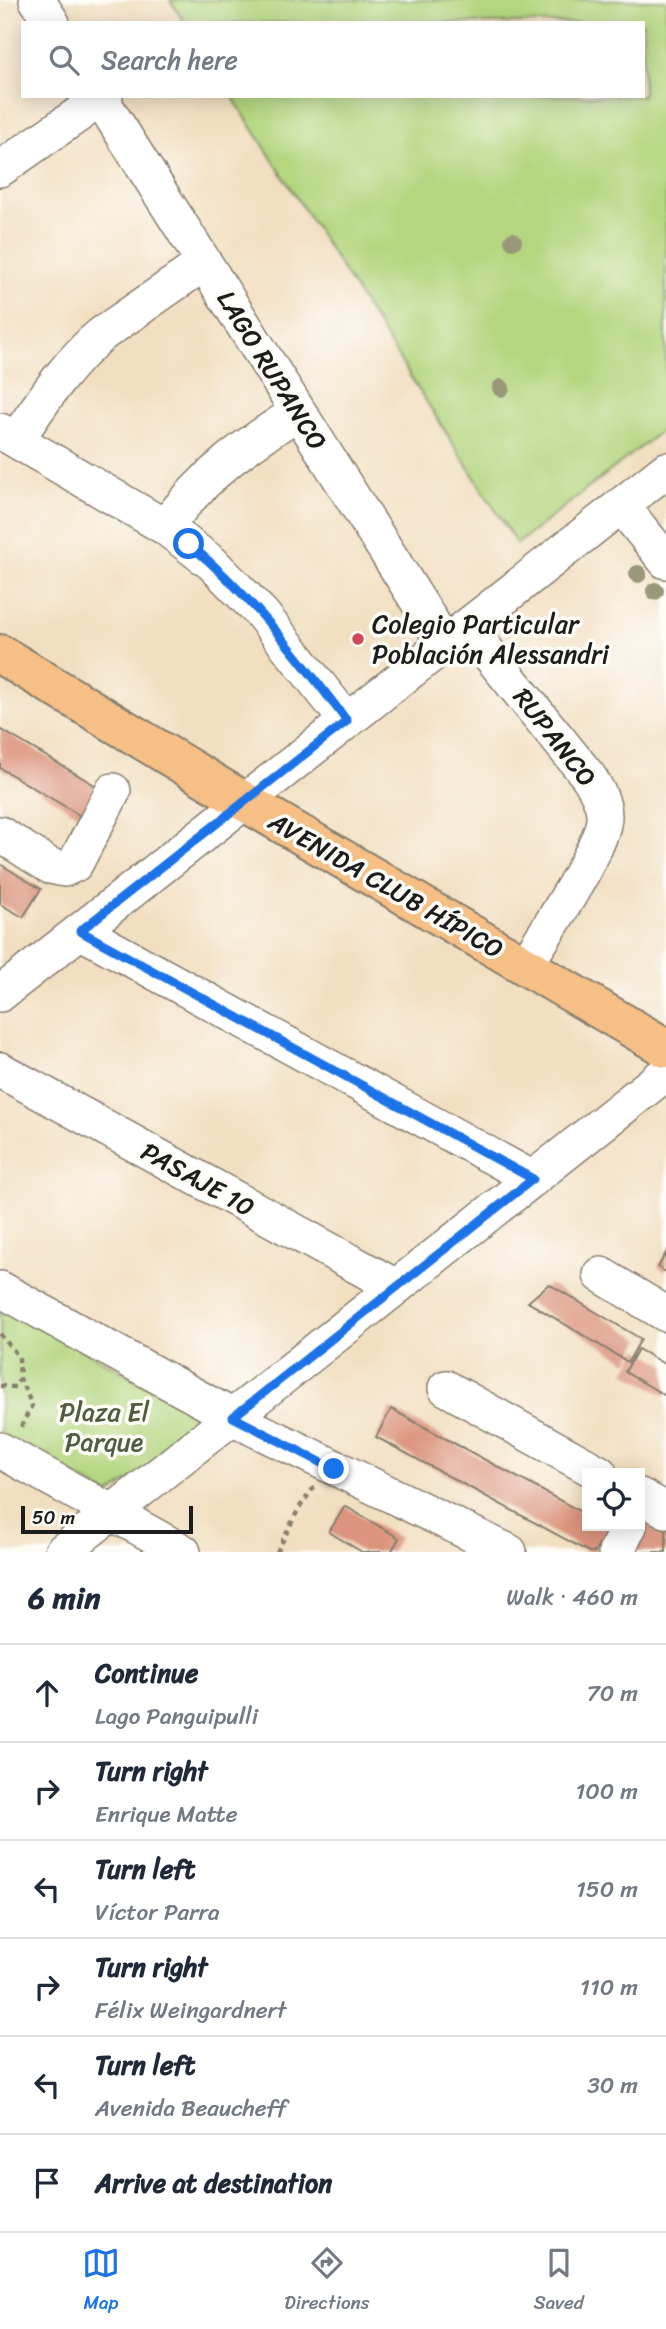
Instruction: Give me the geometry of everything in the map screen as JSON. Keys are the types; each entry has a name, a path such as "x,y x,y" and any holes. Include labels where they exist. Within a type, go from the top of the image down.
{"main road":[{"name":"AVENIDA CLUB HÍPICO","path":"0,654 244,802 666,1048"}],"street":[{"path":"37,0 51,21"},
{"path":"0,169 100,98"},
{"name":"LAGO RUPANCO","path":"102,98 298,412 456,636"},
{"path":"204,263 87,346 8,436 165,527 204,556 236,585 288,645 347,721"},
{"path":"165,527 185,501 228,459 298,412"},
{"path":"0,994 666,470"},
{"path":"621,505 666,561"},
{"name":"RUPANCO","path":"456,636 588,776 598,791 604,816 603,832 593,852 525,966"},
{"path":"0,834 50,866 64,869 75,864 113,791"},
{"path":"80,931 533,1179"},
{"name":"PASAJE 10","path":"0,1070 397,1287"},
{"path":"62,1552 666,1073"},
{"path":"601,1275 666,1314"},
{"path":"0,1289 233,1417 334,1469 509,1552"},
{"path":"446,1388 591,1468"},
{"path":"3,1451 183,1552"},
{"path":"616,1552 629,1531"}],"path":[{"path":"0,1334 19,1357 19,1379 15,1387 0,1386"},
{"path":"3,1451 32,1405 19,1379"},
{"path":"277,1552 299,1507 314,1487 334,1469"}],"green space":[{"path":"170,0 666,0 666,427 517,544 233,98 645,98 645,21 184,21"},
{"name":"Plaza El Parque","path":"0,1304 213,1422 109,1495 0,1434"}],"building":[{"path":"0,729 98,787 81,816 0,768"},
{"path":"0,864 41,889 23,917 0,904"},
{"path":"666,1253 666,1272 658,1267"},
{"path":"549,1284 641,1339 628,1362 528,1302"},
{"path":"638,1349 666,1365 666,1396 625,1372"},
{"path":"391,1409 582,1512 582,1531 606,1531 595,1552 589,1552 376,1437"},
{"path":"345,1506 399,1538 391,1552 362,1552 329,1532"},
{"path":"645,1518 666,1530 666,1552 640,1552 628,1545 636,1531 645,1531"}],"place":[{"name":"Colegio Particular Población Alessandri","path":"358,639"}],"route":[{"path":"189,544 236,585 262,614 347,721 80,931 533,1179 233,1417 334,1469"}]}
